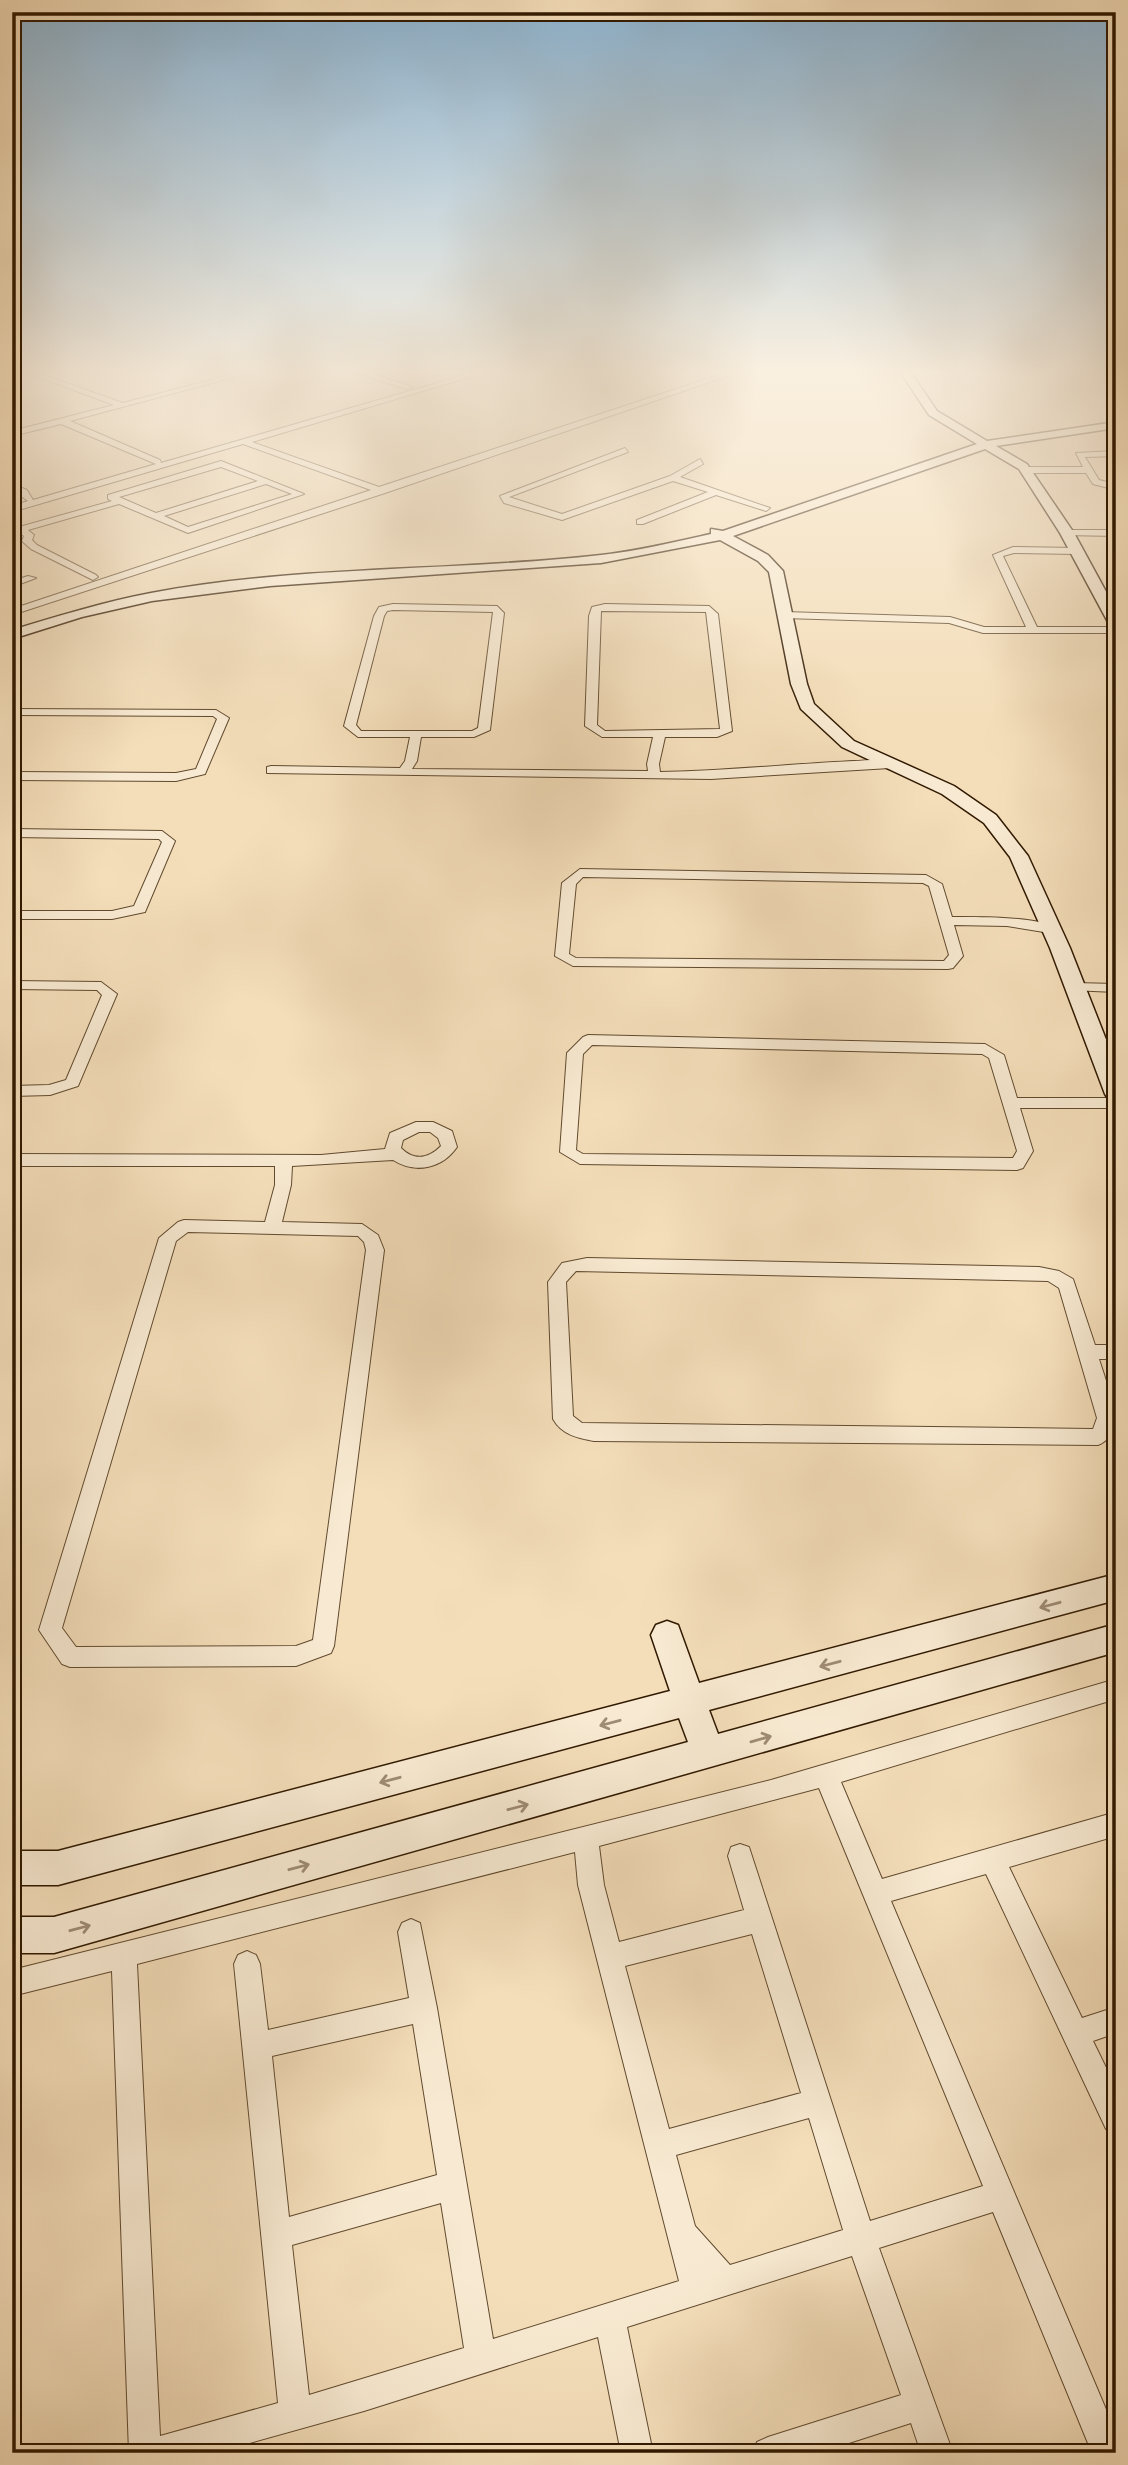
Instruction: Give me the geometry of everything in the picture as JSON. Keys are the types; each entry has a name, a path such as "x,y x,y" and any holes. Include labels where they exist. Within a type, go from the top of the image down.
{"street":[{"path":"12,506 77,485"},
{"path":"12,506 93,485"},
{"path":"16,531 157,485"},
{"path":"155,516 254,485"},
{"path":"87,487 188,530 300,494 277,485"},
{"path":"365,485 382,491"},
{"path":"12,612 400,485"},
{"path":"534,485 505,496 507,501 562,517 653,485"},
{"path":"695,485 766,508"},
{"path":"12,624 59,609 127,594 249,574 481,560 592,550 716,532 766,508 833,485"},
{"path":"12,635 78,614 152,597 270,582 601,559 716,532 861,485"},
{"path":"1035,485 1067,533 1114,616"},
{"path":"12,487 24,492 29,499"},
{"path":"640,522 716,492"},
{"path":"12,496 29,499"},
{"path":"16,531 29,535 27,541 34,547 93,577"},
{"path":"716,532 763,558 776,571 799,684 807,706 848,744 948,790 990,819 1019,856 1116,1094"},
{"path":"1067,533 1116,533"},
{"path":"1033,630 998,555 1013,550 1076,551"},
{"path":"12,584 31,578"},
{"path":"702,607 713,614 726,731 717,734 660,734 602,734 591,726 596,609 702,607"},
{"path":"383,609 497,609 499,613 484,730 474,734 416,734 358,734 350,726 383,609"},
{"path":"784,615 950,620 983,630 1116,630"},
{"path":"12,712 216,713 223,718 201,771 193,774 12,776"},
{"path":"405,771 411,761 416,734"},
{"path":"655,775 653,764 660,734"},
{"path":"818,769 845,759 849,754 848,744"},
{"path":"271,770 713,775 818,769 857,763 890,764"},
{"path":"340,785 349,771"},
{"path":"12,833 162,835 169,841 140,909 112,915 12,915"},
{"path":"580,873 915,878 935,884 946,920 956,956 948,965 584,964 562,956 569,883 580,873"},
{"path":"946,920 1007,922 1049,929"},
{"path":"12,985 102,986 110,994 72,1083 39,1092 12,1091"},
{"path":"1074,987 1116,988"},
{"path":"588,1040 973,1047 996,1055 1011,1104 1025,1151 1017,1164 593,1161 580,1159 568,1152 575,1053 588,1040"},
{"path":"1097,1044 1116,1044"},
{"path":"1011,1104 1116,1103"},
{"path":"12,1160 321,1161 396,1154"},
{"path":"272,1227 283,1185 284,1161"},
{"path":"184,1226 272,1227 362,1230 372,1239 375,1250 323,1646 296,1656 70,1657 50,1630 168,1238 184,1226"},
{"path":"587,1264 1039,1273 1053,1276 1067,1284 1087,1352 1107,1418 1098,1437 594,1433 577,1430 564,1419 557,1282 562,1271 569,1265 587,1264"},
{"path":"1087,1352 1116,1352"},
{"path":"12,1868 58,1868 1116,1587"},
{"path":"667,1635 708,1754"},
{"path":"12,1935 54,1935 1116,1638"},
{"path":"12,1983 826,1775 1116,1689"},
{"path":"826,1775 1108,2453"},
{"path":"875,1893 1116,1824"},
{"path":"586,1838 591,1885 697,2291"},
{"path":"740,1856 861,2239 937,2453"},
{"path":"992,1860 1116,2119"},
{"path":"610,1957 760,1919"},
{"path":"411,1932 481,2359"},
{"path":"124,1955 145,2453"},
{"path":"247,1964 295,2414"},
{"path":"257,2046 424,2008"},
{"path":"1075,2034 1116,2020"},
{"path":"659,2146 818,2102"},
{"path":"276,2235 453,2185"},
{"path":"156,2453 481,2359 1001,2195"},
{"path":"682,2234 725,2281"},
{"path":"610,2318 637,2453"},
{"path":"768,2453 920,2404"}]}
